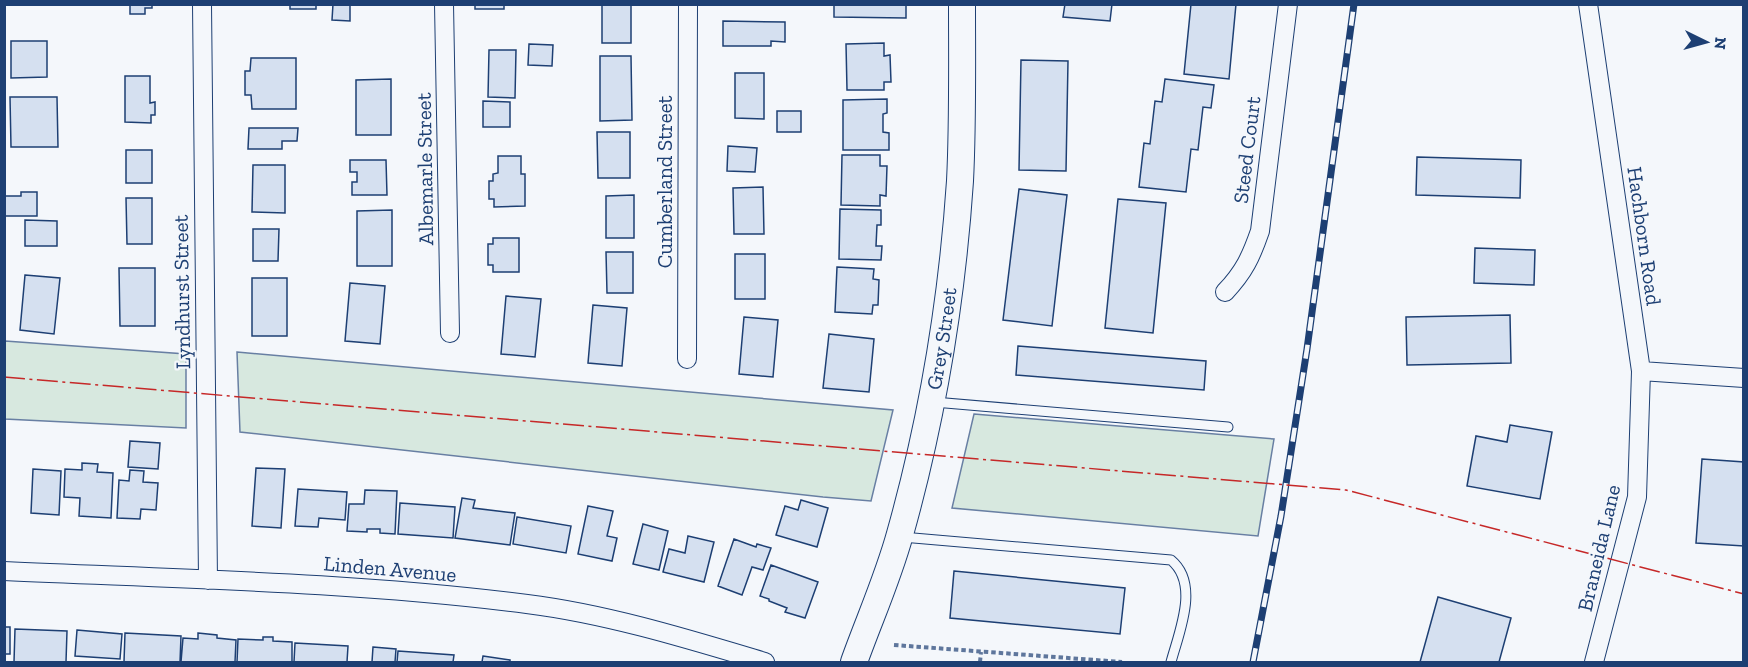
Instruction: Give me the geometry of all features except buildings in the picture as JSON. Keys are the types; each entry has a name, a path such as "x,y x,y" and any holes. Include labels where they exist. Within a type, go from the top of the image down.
{"street":[{"name":"Lyndhurst Street","path":"202,4 208,580"},
{"name":"Albemarle Street","path":"444,4 450,333"},
{"name":"Cumberland Street","path":"687,359 688,4"},
{"name":"Grey Street","path":"854,663 900,536 931,401 953,255 960,182 962,4"},
{"name":"Steed Court","path":"1225,292 1250,260 1260,231 1288,4"},
{"name":"Hachborn Road","path":"1588,4 1641,371"},
{"path":"1641,371 1743,378"},
{"name":"Braneida Lane","path":"1593,663 1637,497 1641,371"},
{"name":"Linden Avenue","path":"4,571 375,589 529,604 609,620 704,644 765,663"}],"lane":[{"path":"931,401 1228,427"},
{"path":"900,536 1171,560 1178,566 1185,581 1186,601 1171,663"}],"path":[{"path":"894,645 1122,663"},
{"path":"980,663 981,652"}],"shaded area":[{"path":"5,341 186,354 186,428 5,419"},
{"path":"237,352 893,410 871,501 823,497 240,432"},
{"path":"974,414 1274,439 1258,536 952,508"}],"railway":[{"path":"1253,662 1281,516 1307,349 1354,4"}],"power":[{"path":"4,377 1346,490 1744,594"}]}
